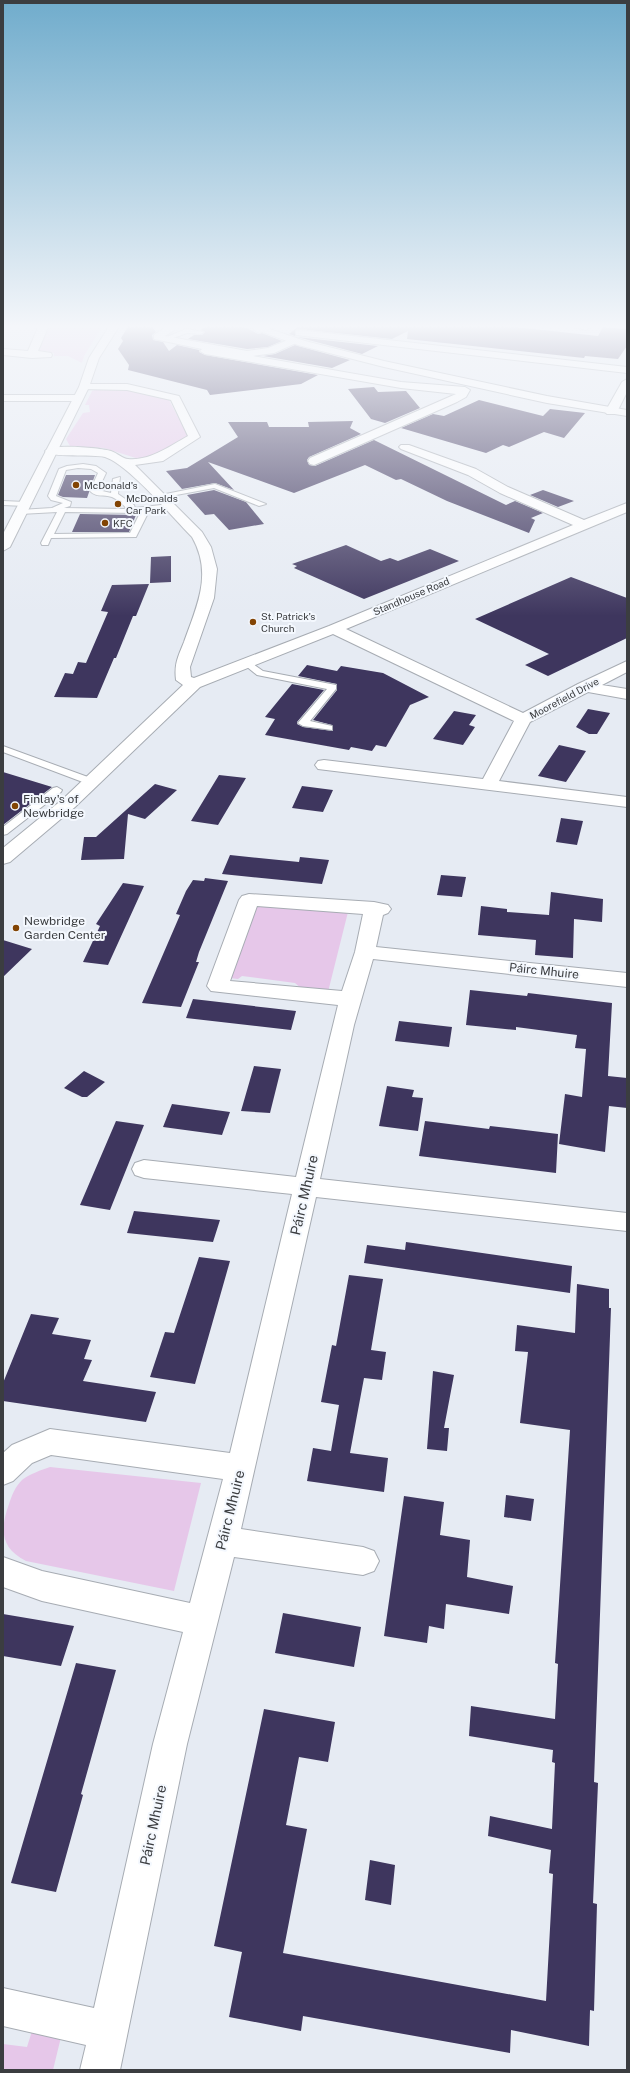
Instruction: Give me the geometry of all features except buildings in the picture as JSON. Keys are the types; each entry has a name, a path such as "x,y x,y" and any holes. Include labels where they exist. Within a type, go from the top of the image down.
{"street":[{"path":"3,547 65,422"},
{"path":"126,462 159,458 194,437 187,422"},
{"path":"314,461 403,422"},
{"path":"405,447 472,472 504,490 584,525"},
{"path":"3,858 92,782 194,684 184,680 182,667 207,598 210,569 204,547 197,535 126,462 108,454 96,452 51,451"},
{"name":"Standhouse Road","path":"194,684 246,662 334,629 627,507"},
{"path":"334,629 523,719"},
{"name":"Moorefield Drive","path":"489,784 523,719 627,666"},
{"path":"584,687 627,694"},
{"path":"324,765 627,802"},
{"name":"Páirc Mhuire","path":"100,2070 170,1744 203,1621 241,1468 262,1368 307,1188 350,999 377,909 249,900 218,986 350,999"},
{"name":"Páirc Mhuire","path":"365,952 627,980"},
{"path":"144,1169 627,1222"},
{"path":"3,1472 22,1454 50,1442 241,1468"},
{"path":"223,1541 363,1561"},
{"path":"3,1572 42,1586 203,1621"},
{"path":"3,2007 109,2031"}],"lane":[{"path":"53,510 67,504 67,502 52,496 62,469 71,467 99,469 102,472 94,491 99,494 114,494 135,511 144,515 133,535 47,540 62,510"},
{"path":"114,494 117,479"},
{"path":"160,496 215,486 262,504"},
{"path":"3,503 22,508 53,510 135,511 170,506"},
{"path":"246,662 260,673 333,687 303,723 329,728"},
{"path":"3,749 92,782"},
{"path":"3,832 57,790"}],"shaded area":[{"path":"77,422 180,422 188,436 152,456 139,459 104,448 70,446 66,439"},
{"path":"268,905 349,908 328,992 303,990 295,983 242,976 238,979 230,978 254,908"},
{"path":"50,1467 201,1483 174,1591 26,1561 17,1556 11,1550 4,1537 4,1522 14,1491 25,1478"},
{"path":"32,2031 61,2037 53,2070 3,2070 3,2044 27,2047"}],"place":[{"name":"McDonald's","path":"76,485"},
{"name":"McDonalds Car Park","path":"118,504"},
{"name":"KFC","path":"105,523"},
{"name":"St. Patrick's Church","path":"253,622"},
{"name":"Finlay's of Newbridge","path":"15,806"},
{"name":"Newbridge Garden Center","path":"16,928"}]}
